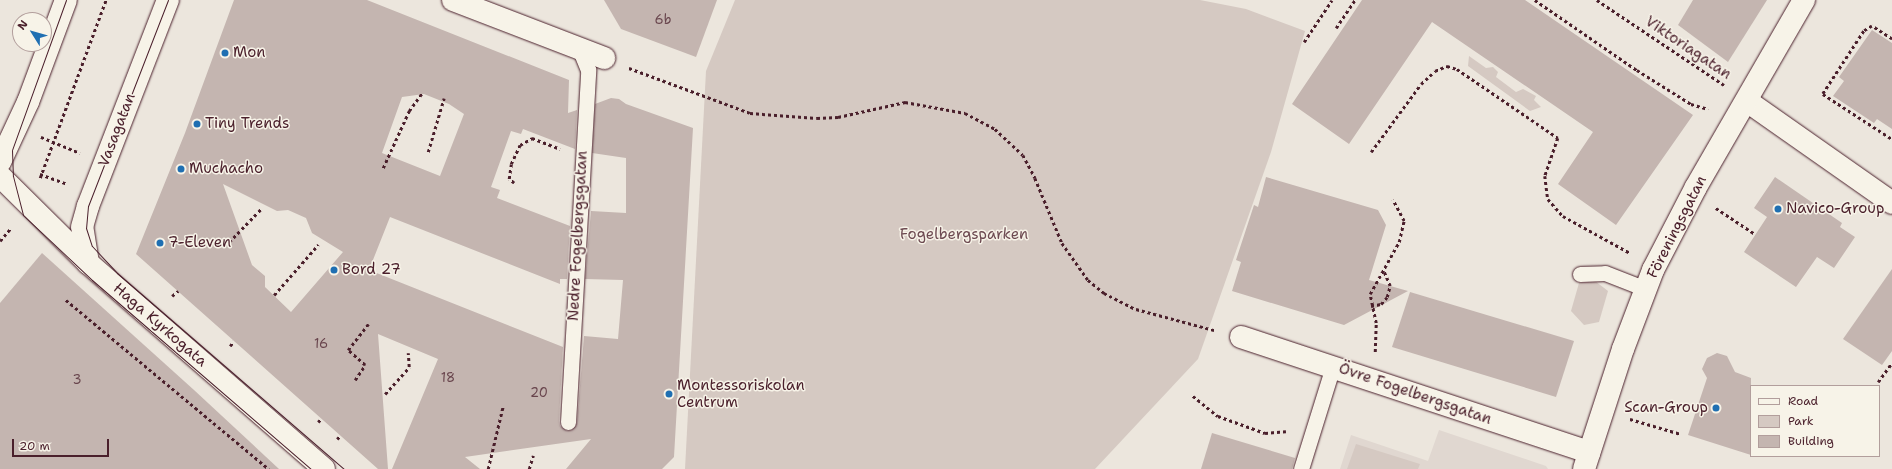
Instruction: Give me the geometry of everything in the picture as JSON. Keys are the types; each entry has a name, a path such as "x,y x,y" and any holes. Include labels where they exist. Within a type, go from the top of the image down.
{"street":[{"path":"0,166 28,102 66,0"},
{"name":"Vasagatan","path":"88,263 82,227 92,194 168,0"},
{"path":"453,0 604,58"},
{"name":"Föreningsgatan","path":"1586,461 1623,349 1653,270 1696,187 1804,0"},
{"path":"1747,101 1892,203"},
{"name":"Haga Kyrkogata","path":"0,166 88,263 324,469"},
{"name":"Övre Fogelbergsgatan","path":"1241,337 1333,366 1586,461"}],"lane":[{"name":"Nedre Fogelbergsgatan","path":"568,422 588,70 580,50"},
{"path":"1580,274 1605,273 1646,289"},
{"path":"1301,469 1333,366"}],"path":[{"path":"42,174 106,0"},
{"path":"1304,42 1332,0"},
{"path":"1336,28 1355,0"},
{"path":"1535,0 1679,97 1691,104 1712,110"},
{"name":"Viktoriagatan","path":"1597,0 1747,101"},
{"path":"1892,39 1872,26 1864,31 1823,94 1892,139"},
{"path":"604,58 750,113 817,118 838,117 905,102 937,106 965,113 995,129 1023,155 1070,257 1088,280 1104,293 1136,309 1241,337"},
{"path":"1371,152 1421,84 1435,71 1447,66 1457,69 1558,138 1544,176 1548,199 1563,216 1632,254"},
{"path":"383,168 409,111 422,93"},
{"path":"428,152 444,98"},
{"path":"16,128 106,160"},
{"path":"514,183 509,179 511,164 520,145 532,138 583,157"},
{"path":"0,166 42,174 92,194"},
{"path":"1375,354 1376,322 1370,294 1399,242 1404,222 1393,200"},
{"path":"1712,205 1756,234"},
{"path":"229,242 261,209"},
{"path":"274,296 318,245"},
{"path":"1372,306 1381,304 1387,297 1390,286 1384,271"},
{"path":"172,296 178,291"},
{"path":"66,300 269,469"},
{"path":"355,380 365,365 348,350 368,324"},
{"path":"230,346 234,341"},
{"path":"384,394 409,367 408,353"},
{"path":"1878,382 1892,363"},
{"path":"1192,396 1218,416 1265,433 1283,431 1313,434"},
{"path":"488,469 503,406"},
{"path":"318,422 321,419"},
{"path":"1634,420 1681,434"},
{"path":"337,439 340,436"},
{"path":"529,469 533,456"}],"shaded area":[{"path":"1439,430 1546,466 1548,469 1340,469 1351,435 1428,461"}],"green space":[{"name":"Fogelbergsparken","path":"735,0 1200,0 1246,9 1305,31 1271,152 1198,359 1095,469 685,469 706,71"},
{"path":"1469,56 1486,68 1493,67 1498,72 1496,77 1516,92 1523,89 1536,96 1534,100 1541,107 1530,111 1468,66"},
{"path":"1595,281 1608,291 1599,322 1584,325 1571,311 1579,283"},
{"path":"1356,444 1420,464 1418,469 1347,469"}],"building":[{"path":"234,0 367,0 569,80 568,113 577,110 575,149 523,129 521,134 511,131 491,187 500,190 497,198 570,226 567,279 560,279 560,284 390,217 369,270 563,347 559,421 560,426 567,431 572,430 577,423 584,336 618,339 623,280 585,279 591,211 626,213 626,158 592,153 595,104 611,98 619,99 626,104 693,128 674,457 662,469 566,469 591,439 465,457 480,469 392,469 438,359 378,334 388,469 378,469 136,254 185,133","holes":["424,94 449,104 464,114 440,176 382,153 402,97","223,184 277,211 288,210 306,218 312,233 343,252 291,312 265,287 265,276 252,265"]},
{"path":"604,0 717,0 696,57 621,29"},
{"path":"1362,0 1525,0 1693,115 1616,225 1558,184 1593,132 1432,22 1349,144 1292,104"},
{"path":"1693,0 1767,0 1728,62 1678,25"},
{"path":"1872,30 1892,43 1892,129 1877,119 1874,123 1833,96 1844,81 1839,77"},
{"path":"1266,177 1378,210 1386,225 1369,280 1408,291 1344,325 1232,291 1241,262 1236,260 1254,205 1258,207"},
{"path":"1775,177 1842,223 1840,227 1855,237 1834,268 1817,257 1796,287 1744,252 1767,217 1754,208"},
{"path":"42,253 279,469 0,469 0,303"},
{"path":"1892,269 1892,351 1882,365 1843,339"},
{"path":"1410,292 1574,341 1556,397 1392,347"},
{"path":"1717,353 1727,356 1735,372 1751,378 1750,455 1688,435 1707,378 1702,369 1707,358"},
{"path":"1212,433 1295,458 1292,469 1201,469"}],"tram line":[{"path":"66,0 12,150 13,176 23,215 92,280 311,469"},
{"path":"168,0 88,206 86,228 92,246 117,273 344,469"}],"place":[{"name":"Mon","path":"225,53"},
{"name":"Tiny Trends","path":"197,124"},
{"name":"Muchacho","path":"181,169"},
{"name":"Navico-Group","path":"1778,209"},
{"name":"7-Eleven","path":"160,243"},
{"name":"Bord 27","path":"334,270"},
{"name":"Montessoriskolan Centrum","path":"669,394"},
{"name":"Scan-Group","path":"1716,408"}]}
